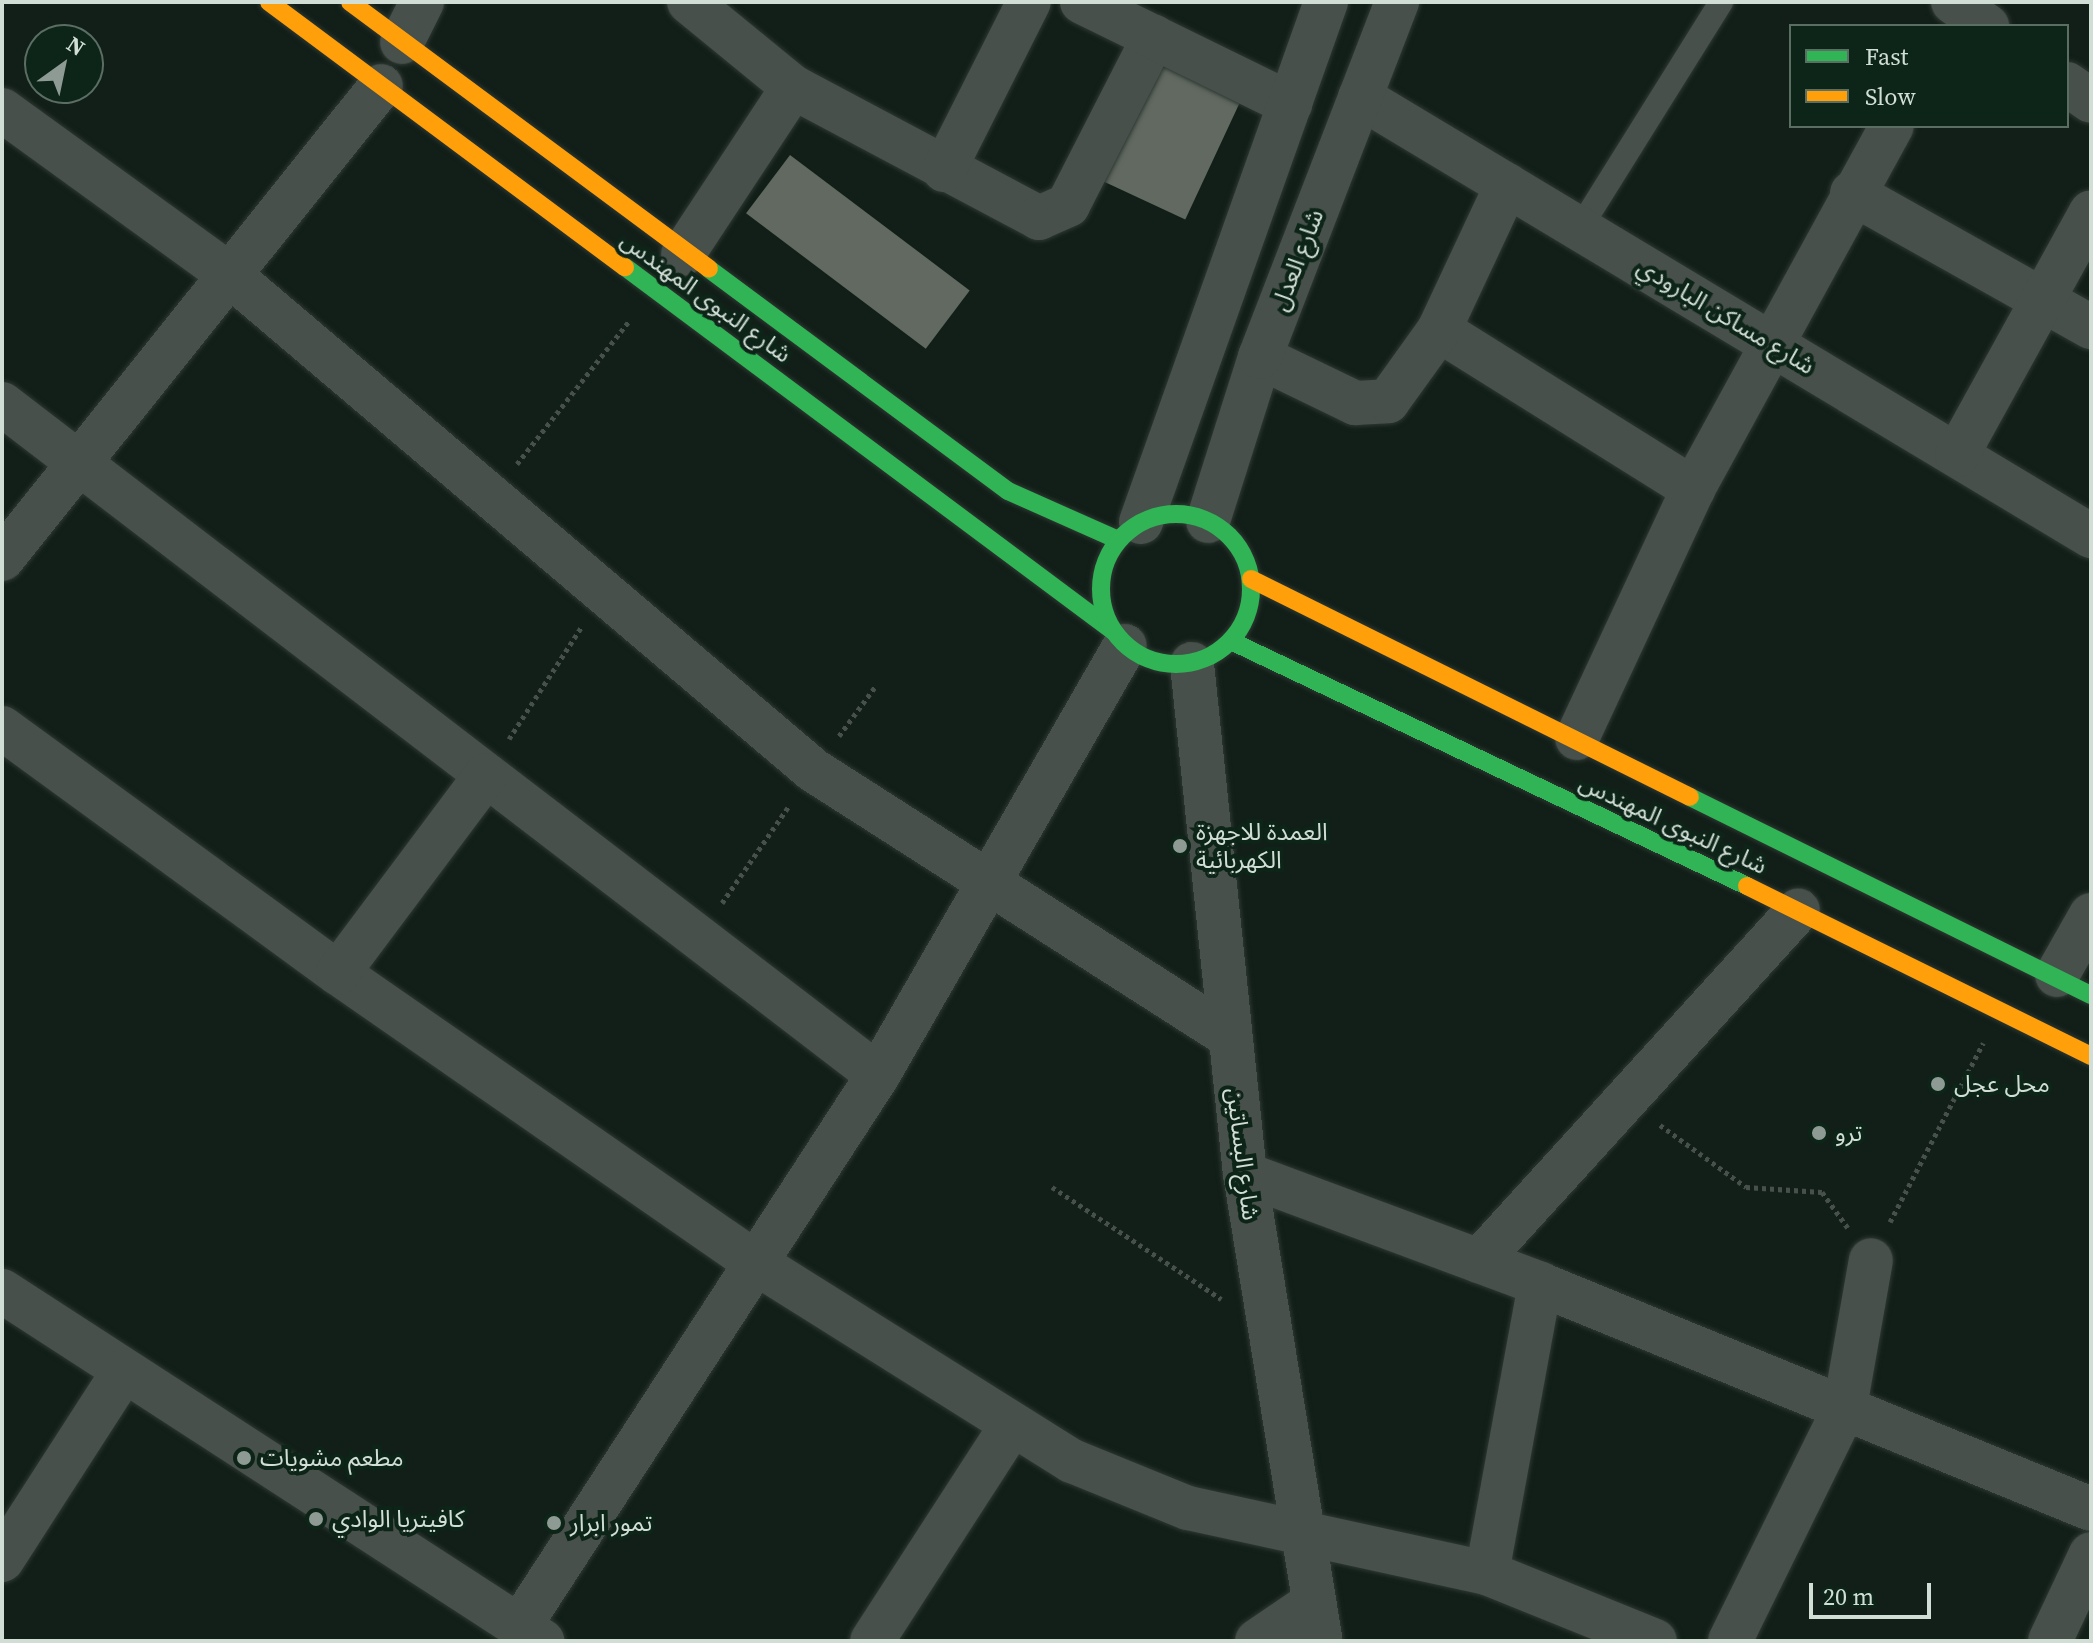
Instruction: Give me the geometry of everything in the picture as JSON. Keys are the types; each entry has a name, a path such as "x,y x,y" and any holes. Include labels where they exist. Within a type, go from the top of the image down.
{"street":[{"name":"شارع النبوى المهندس","path":"269,2 1119,638"},
{"name":"شارع النبوى المهندس","path":"350,2 683,254 1008,491 1129,531"},
{"path":"402,42 422,2"},
{"path":"944,170 1029,2"},
{"path":"1082,2 1290,104"},
{"path":"1129,531 1186,514 1208,521 1229,535 1251,579 1248,613 1231,641 1192,664 1157,662 1119,638 1100,585 1129,531 1326,2"},
{"name":"شارع العدل","path":"1208,521 1260,357 1397,2"},
{"path":"697,5 793,87 1025,215 1057,212 1068,205 1154,37"},
{"path":"2069,85 2091,101"},
{"path":"2,559 381,86"},
{"path":"683,254 793,87"},
{"name":"شارع مساكن البارودي","path":"1360,97 2091,536"},
{"path":"2,110 231,276 813,770 1229,1036"},
{"path":"1577,738 1693,489 1769,342 1891,128"},
{"path":"1260,357 1355,403 1381,404 1439,330 1507,185"},
{"path":"1852,193 2091,327"},
{"path":"1957,455 2091,212"},
{"path":"1439,330 1693,489"},
{"path":"2,404 486,775 701,933 878,1075"},
{"name":"شارع النبوى المهندس","path":"1251,579 2074,985"},
{"path":"2,1291 530,1634 756,1263 878,1075 993,886 1119,638"},
{"name":"شارع النبوى المهندس","path":"1231,641 2001,1006 2091,1056"},
{"name":"شارع البساتين","path":"1192,664 1245,1174 1267,1329 1317,1622"},
{"path":"2,728 338,973 756,1263 1011,1426 1128,1487 1301,1533 1487,1573 1655,1641"},
{"path":"338,973 486,775"},
{"path":"1479,1261 1798,910"},
{"path":"2074,985 2091,915"},
{"path":"1245,1174 1540,1284 2091,1509"},
{"path":"1730,1641 1845,1407 1871,1260"},
{"path":"1487,1573 1540,1284"},
{"path":"2,1560 124,1371"},
{"path":"872,1641 1011,1426"},
{"path":"2050,1641 2091,1554"},
{"path":"1257,1641 1317,1622"}],"lane":[{"path":"1580,228 1721,2"}],"path":[{"path":"492,496 654,289"},
{"path":"486,775 604,592"},
{"path":"701,933 813,770 875,687"},
{"path":"1624,1100 1746,1187 1822,1192 1871,1260 2001,1006"},
{"path":"1052,1187 1267,1329"}],"building":[{"path":"1157,53 1244,94 1185,220 1098,179"},
{"path":"790,155 970,290 926,349 746,213"}],"traffic: fast":[{"path":"625,267 1113,631"},
{"path":"709,269 1008,491 1118,540"},
{"path":"1176,514 1205,520 1229,536 1245,560 1251,589 1245,618 1229,642 1205,658 1176,664 1147,658 1123,642 1107,618 1101,589 1107,560 1123,536 1147,520 1176,514"},
{"path":"1231,641 1747,886"},
{"path":"1690,797 2091,995"}],"traffic: slow":[{"path":"269,2 625,267"},
{"path":"350,2 709,269"},
{"path":"1251,579 1690,797"},
{"path":"1747,886 2091,1056"}],"place":[{"name":"العمدة للاجهزة الكهربائية","path":"1180,846"},
{"name":"محل عجل","path":"1938,1084"},
{"name":"ترو","path":"1819,1133"},
{"name":"مطعم مشويات","path":"244,1458"},
{"name":"كافيتريا الوادي","path":"316,1519"},
{"name":"تمور ابرار","path":"554,1523"}]}
